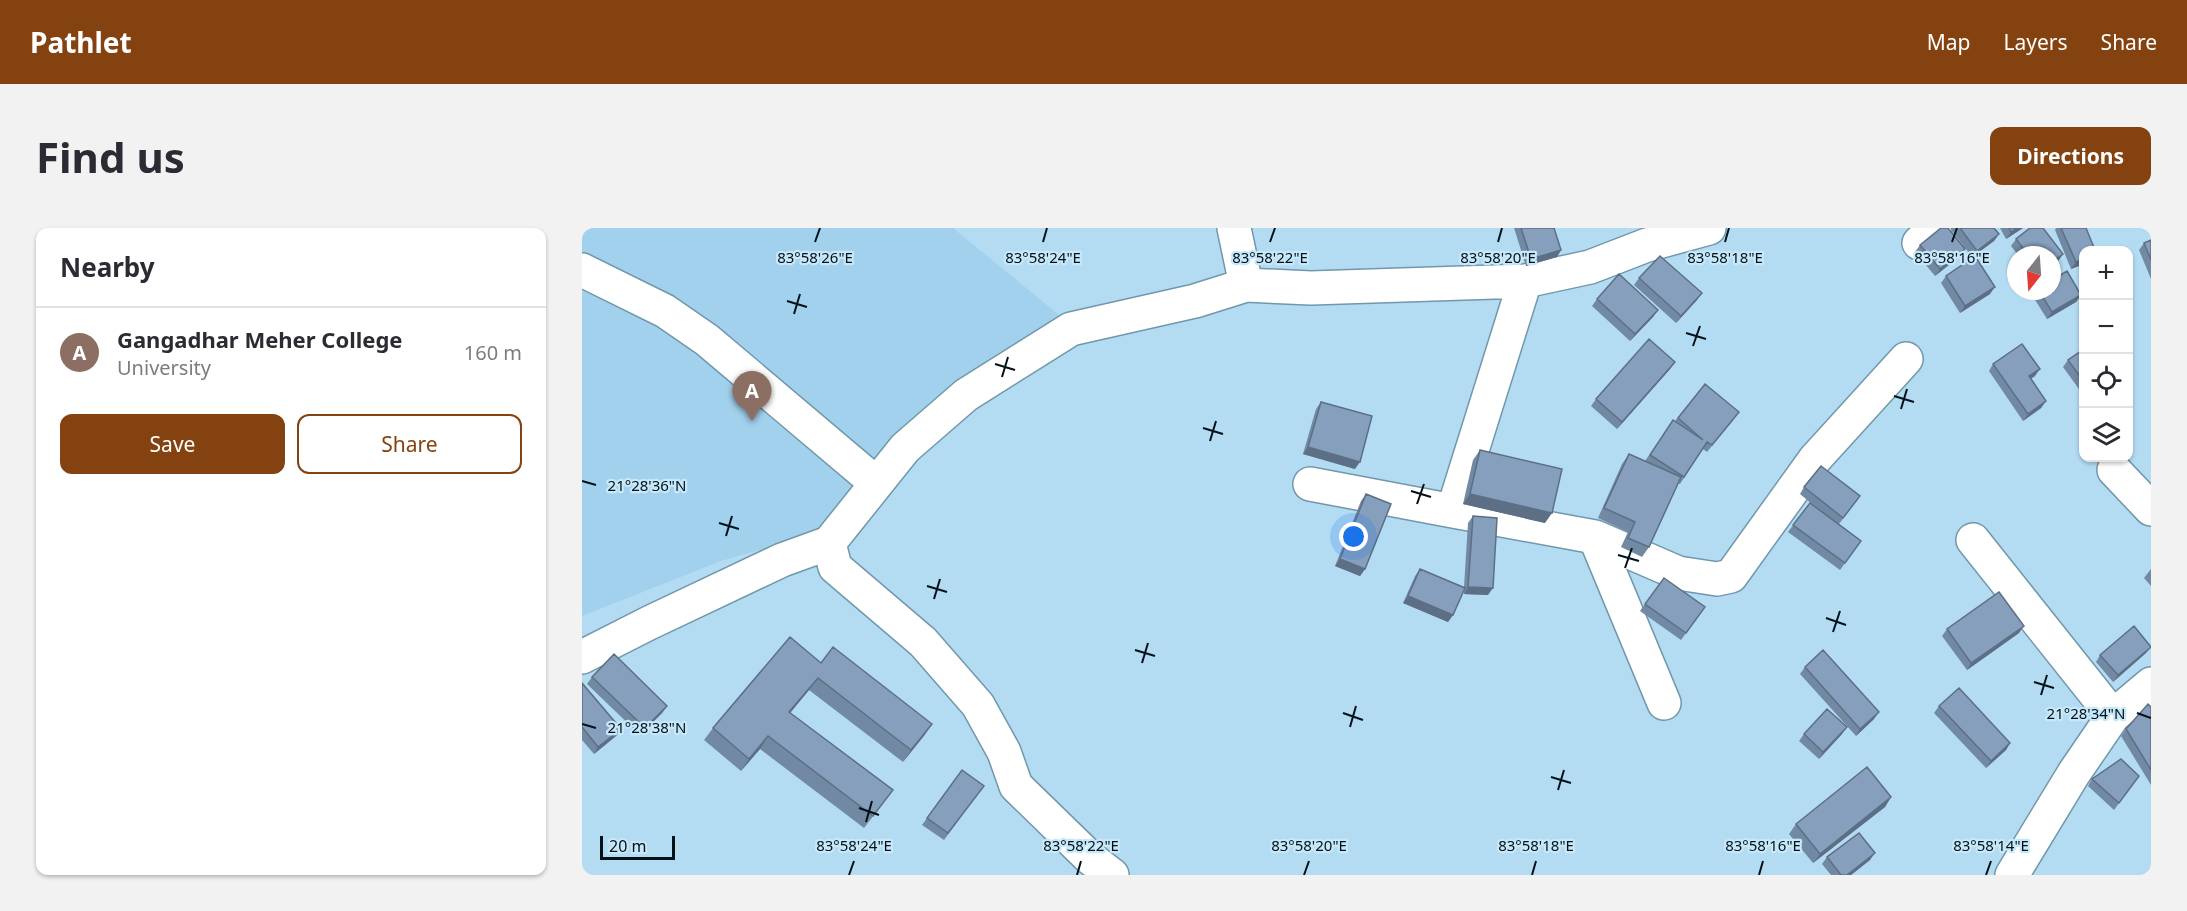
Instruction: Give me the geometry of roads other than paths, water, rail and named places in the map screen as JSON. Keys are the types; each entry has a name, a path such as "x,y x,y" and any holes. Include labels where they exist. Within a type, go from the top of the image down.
{"street":[{"path":"1234,228 1246,285"},
{"path":"582,657 782,560 830,543 904,448 966,395 1071,329 1195,301 1246,285 1311,288 1525,281 1590,267 1688,231"},
{"path":"582,270 665,311 707,340 876,483"},
{"path":"1453,511 1525,281"},
{"path":"1310,484 1594,537 1678,573 1717,579 1731,576 1815,459 1906,359"},
{"path":"2114,470 2151,509"},
{"path":"1594,537 1664,703"},
{"path":"1973,540 2113,716"},
{"path":"830,543 835,567 922,642 955,676 978,705 1004,753 1016,786 1090,858 1112,875"},
{"path":"1990,875 2017,867 2074,773 2113,716 2151,684"}],"place":[{"name":"Gangadhar Meher College","path":"752,421"}]}
